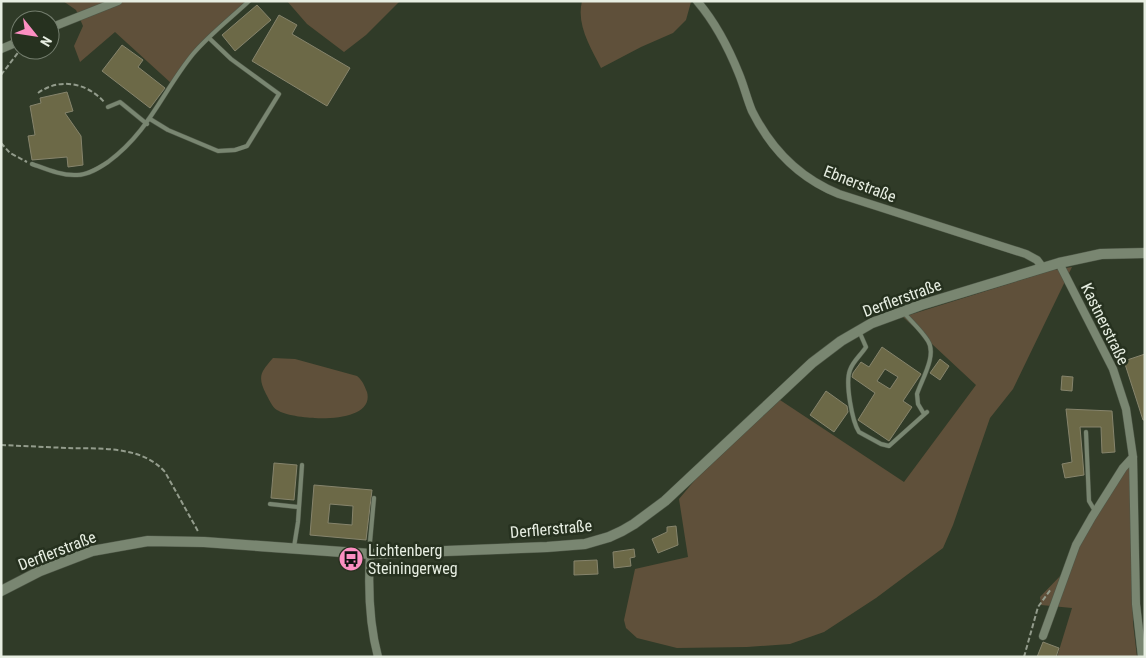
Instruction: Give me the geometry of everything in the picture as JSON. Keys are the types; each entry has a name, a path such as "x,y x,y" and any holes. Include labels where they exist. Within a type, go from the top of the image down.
{"street":[{"path":"60,24 118,1"},
{"name":"Ebnerstraße","path":"697,1 714,24 733,60 747,99 763,131 781,154 797,170 839,194 1026,254 1037,260 1043,268"},
{"name":"Derflerstraße","path":"1,591 68,560 110,547 148,541 204,542 370,554 547,547 585,544 609,537 634,524 665,501 812,363 858,330 903,311 1059,263 1101,254 1145,253"},
{"name":"Kastnerstraße","path":"1059,263 1113,369 1126,409 1133,457 1136,604 1142,657"},
{"path":"1043,636 1076,545 1095,511 1123,468 1133,457"},
{"path":"370,554 369,601 373,637 378,657"}],"lane":[{"path":"32,164 70,175 78,175 90,172 106,163 123,150 146,124 193,55 249,1"},
{"path":"150,119 168,130 218,151 235,150 246,146 280,94 232,59 209,38"},
{"path":"108,107 120,102 146,124"},
{"path":"858,330 866,347 851,366 848,376 849,397 857,430 866,437 889,446 925,413 916,400 930,361 931,349 928,341 903,311"},
{"path":"1086,432 1089,502 1095,511"},
{"path":"294,549 302,465"},
{"path":"370,554 374,498"},
{"path":"270,504 298,507"}],"path":[{"path":"1,75 12,60"},
{"path":"38,93 56,84 77,84 98,96 108,107"},
{"path":"1,143 10,153 32,164"},
{"path":"1,445 106,449 129,453 151,461 161,468 170,480 204,542"},
{"path":"1024,657 1040,602 1065,574"}],"shaded area":[{"path":"63,1 247,1 192,52 171,83 115,32 80,62 74,46 83,26 76,10"},
{"path":"287,1 400,1 366,35 344,52 307,24"},
{"path":"582,1 691,2 686,20 673,33 601,68 583,27 581,19"},
{"path":"1072,267 1013,389 990,418 953,525 943,548 876,598 824,632 790,644 677,648 637,638 626,628 624,620 635,569 688,557 679,499 695,480 780,400 904,482 976,385 903,317 1053,270"},
{"path":"273,358 295,359 357,376 362,381 367,392 366,403 359,411 347,416 332,418 300,417 277,410 266,394 261,378 263,371"},
{"path":"1130,458 1133,623 1137,657 1057,657 1072,608 1041,605 1040,597 1063,573 1120,465"}],"building":[{"path":"257,5 271,20 235,51 222,35"},
{"path":"279,15 297,25 292,34 350,68 327,106 252,61"},
{"path":"122,45 143,60 138,67 165,88 150,108 102,71"},
{"path":"67,92 73,111 65,113 81,136 83,165 68,167 67,157 32,160 28,136 35,135 30,106 41,103 40,98"},
{"path":"882,347 921,374 903,401 912,407 889,441 858,420 875,393 852,377 861,362 869,367","holes":["885,369 898,377 890,389 877,381"]},
{"path":"1145,354 1145,420 1143,420 1124,361"},
{"path":"940,359 949,366 940,380 930,373"},
{"path":"1062,376 1073,377 1072,391 1061,390"},
{"path":"826,391 847,406 848,412 834,432 810,415"},
{"path":"1066,409 1112,411 1115,452 1102,453 1101,427 1080,427 1084,475 1065,478 1062,464 1072,462"},
{"path":"274,463 297,465 294,500 271,498"},
{"path":"314,485 372,490 366,540 310,535","holes":["330,504 353,506 352,525 328,523"]},
{"path":"676,526 678,545 658,553 652,539 667,532 667,527"},
{"path":"634,549 635,557 630,558 631,566 614,568 613,552"},
{"path":"597,560 598,574 574,575 574,561"},
{"path":"1043,642 1059,648 1056,657 1037,657"}],"place":[{"name":"Lichtenberg Steiningerweg","path":"351,559"}]}
